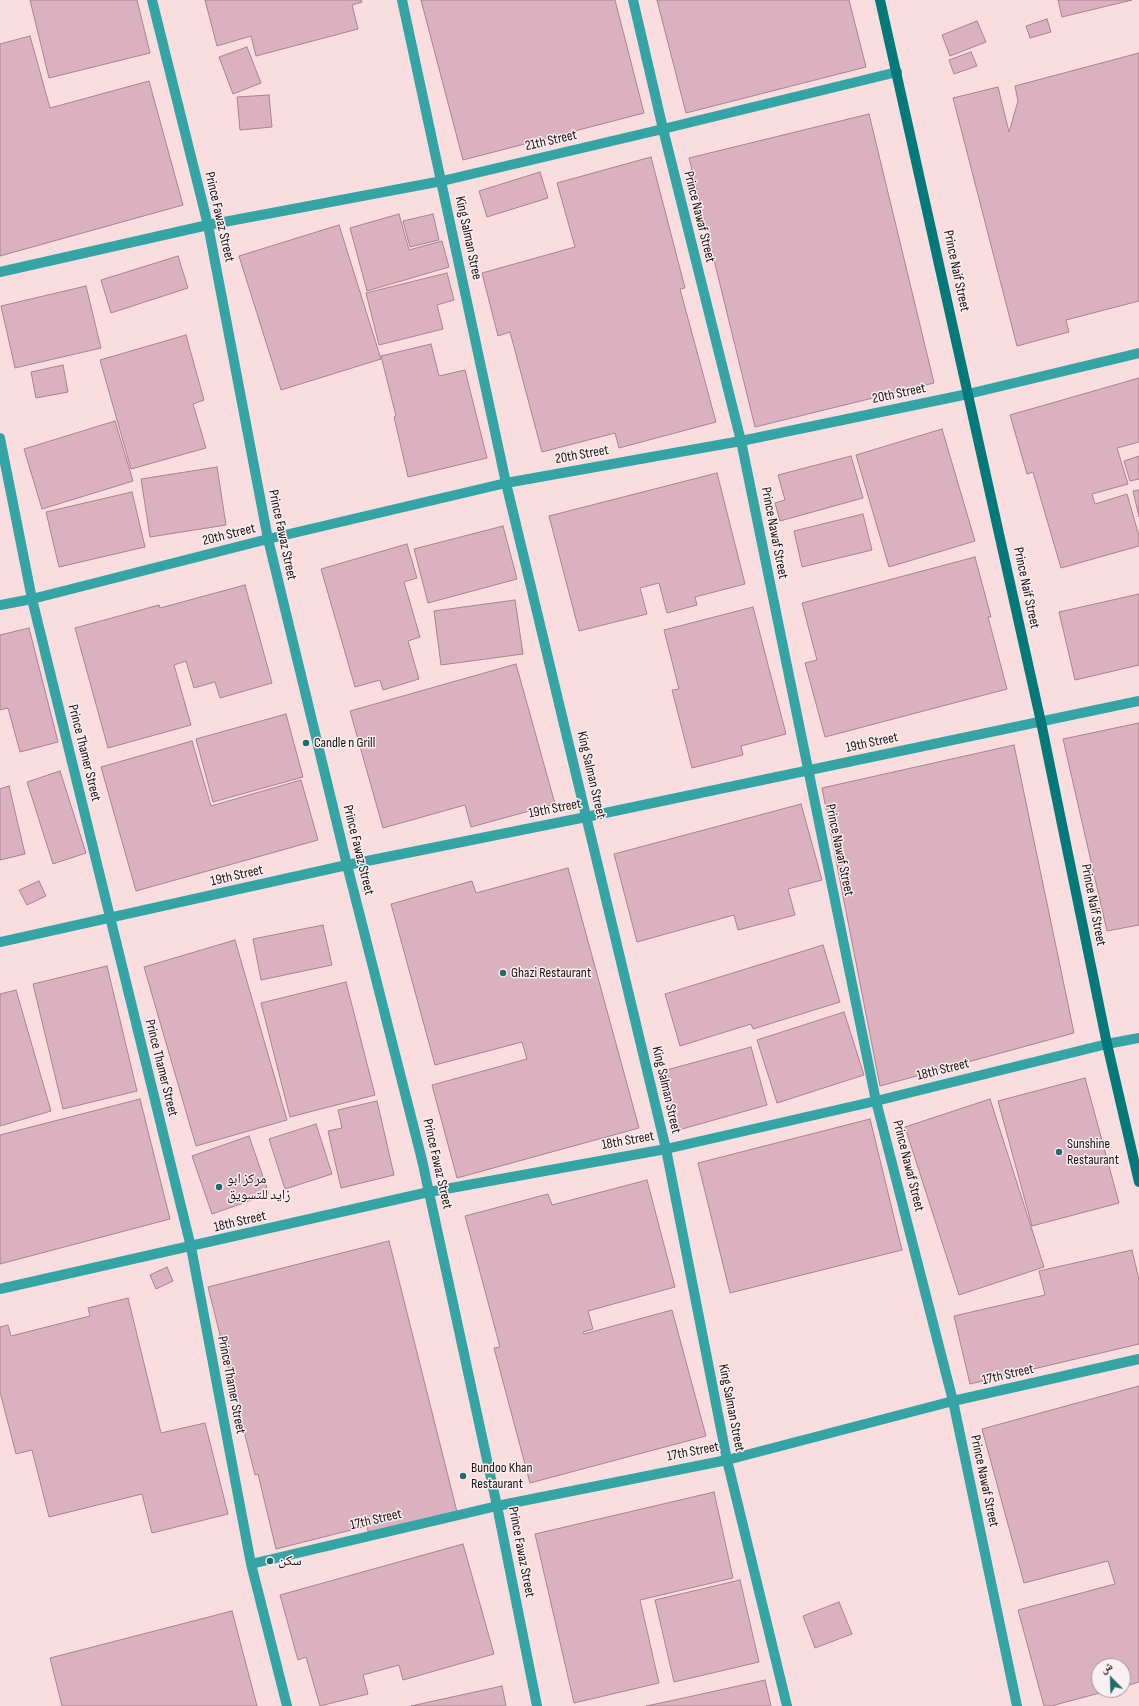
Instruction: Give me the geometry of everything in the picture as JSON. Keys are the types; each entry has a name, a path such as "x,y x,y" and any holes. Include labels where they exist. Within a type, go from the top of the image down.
{"street":[{"name":"Prince Fawaz Street","path":"152,0 208,225 268,539 347,865 429,1192 497,1506 537,1706"},
{"name":"King Salman Stree","path":"402,0 506,483"},
{"name":"Prince Nawaf Street","path":"633,0 663,129 741,441 876,1101 953,1401 1017,1706"},
{"name":"Prince Naif Street","path":"880,0 1041,722 1107,1044 1139,1182"},
{"name":"21th Street","path":"0,272 208,225 442,181 897,72"},
{"name":"20th Street","path":"0,606 268,539 506,483 741,441 968,394 1139,353"},
{"name":"Prince Thamer Street","path":"0,438 32,599 191,1247 251,1564 287,1706"},
{"name":"King Salman Street","path":"506,483 666,1148 727,1460 787,1706"},
{"name":"19th Street","path":"0,942 347,865 586,817 1139,701"},
{"name":"18th Street","path":"0,1289 429,1192 666,1148 876,1101 1107,1044 1139,1038"},
{"name":"17th Street","path":"251,1564 497,1506 727,1460 953,1401 1139,1359"}],"building":[{"path":"30,0 137,0 150,53 49,78"},
{"path":"205,0 361,0 362,2 352,5 358,29 256,56 251,36 217,46"},
{"path":"421,0 615,0 644,113 463,160"},
{"path":"657,0 849,0 866,67 686,113"},
{"path":"1058,0 1132,0 1062,17"},
{"path":"1047,19 1051,32 1030,38 1026,26"},
{"path":"977,21 986,42 950,56 942,35"},
{"path":"30,36 50,108 149,81 183,205 0,256 0,44"},
{"path":"247,47 261,83 233,94 219,57"},
{"path":"971,52 977,66 954,74 949,60"},
{"path":"1139,53 1139,301 1066,320 1069,332 1017,346 953,98 998,87 1009,132 1018,101 1015,86"},
{"path":"269,95 272,127 240,130 237,97"},
{"path":"869,114 934,383 755,427 689,158"},
{"path":"651,157 685,288 680,289 716,422 619,448 615,433 542,452 510,332 498,336 482,273 575,247 557,183"},
{"path":"540,172 548,198 487,217 479,191"},
{"path":"399,214 409,250 442,241 449,267 367,291 350,228"},
{"path":"433,214 439,240 410,247 403,221"},
{"path":"339,225 381,359 281,390 239,256"},
{"path":"178,256 188,288 111,313 101,280"},
{"path":"447,273 454,300 437,305 443,329 379,345 366,293"},
{"path":"86,286 101,348 15,368 1,306"},
{"path":"186,335 204,400 193,404 206,448 131,469 100,360"},
{"path":"431,344 439,376 465,370 487,458 408,477 394,417 396,416 381,356"},
{"path":"63,365 68,392 36,398 31,372"},
{"path":"1139,378 1139,442 1117,448 1128,484 1092,494 1095,504 1127,494 1139,536 1139,546 1061,568 1033,472 1027,474 1010,415"},
{"path":"115,421 133,481 42,509 24,449"},
{"path":"942,429 975,541 889,567 856,455"},
{"path":"851,456 863,498 780,521 775,503 785,500 778,475"},
{"path":"1139,456 1139,479 1130,481 1124,461"},
{"path":"217,467 226,525 150,537 141,479"},
{"path":"717,473 745,584 695,597 697,605 667,613 659,583 640,588 647,614 579,631 549,516"},
{"path":"1139,490 1139,517 1133,491"},
{"path":"132,492 145,547 59,567 46,512"},
{"path":"863,514 872,550 802,567 794,531"},
{"path":"503,526 517,579 428,603 414,549"},
{"path":"407,544 417,578 404,582 420,637 408,641 419,679 383,690 380,680 355,687 321,569"},
{"path":"975,557 991,617 988,617 1007,689 825,737 805,663 817,660 802,603"},
{"path":"245,585 272,683 220,698 215,682 194,688 186,661 174,665 191,725 108,748 75,628 159,605 160,608"},
{"path":"1139,594 1139,665 1075,680 1059,612"},
{"path":"515,600 523,654 441,665 434,611"},
{"path":"753,607 786,734 741,746 743,755 692,768 672,690 679,689 664,630"},
{"path":"29,628 58,742 20,752 8,708 0,710 0,635"},
{"path":"516,664 555,804 471,827 465,805 383,828 350,711"},
{"path":"286,714 303,777 213,802 196,739"},
{"path":"1139,723 1139,925 1107,931 1063,739"},
{"path":"192,741 211,806 301,780 318,840 136,891 101,767"},
{"path":"1014,745 1074,1033 880,1086 822,788"},
{"path":"60,771 86,853 53,864 27,782"},
{"path":"9,786 25,854 0,860 0,789"},
{"path":"801,804 822,880 788,889 795,915 738,930 734,915 637,942 614,854"},
{"name":"Ghazi Restaurant","path":"568,868 639,1128 457,1178 432,1085 527,1059 522,1042 435,1065 391,904 472,881 476,893"},
{"path":"39,881 46,896 27,905 19,890"},
{"path":"323,925 332,965 261,980 253,939"},
{"path":"235,940 287,1120 196,1146 144,967"},
{"path":"823,945 840,1002 753,1029 751,1024 680,1046 665,994"},
{"path":"107,966 137,1091 63,1109 33,984"},
{"path":"346,982 375,1095 290,1117 261,1003"},
{"path":"16,990 51,1111 0,1126 0,994"},
{"path":"844,1012 864,1075 777,1103 757,1040"},
{"path":"751,1047 767,1105 675,1131 659,1072"},
{"name":"Sunshine Restaurant","path":"1085,1078 1119,1203 1032,1226 998,1101"},
{"path":"140,1099 170,1219 0,1264 0,1135"},
{"path":"990,1099 1044,1267 959,1295 905,1127"},
{"path":"377,1101 394,1175 341,1188 328,1131 342,1128 338,1110"},
{"path":"870,1119 902,1250 730,1293 698,1163"},
{"path":"316,1124 332,1174 285,1189 269,1139"},
{"path":"249,1136 269,1194 212,1214 192,1156"},
{"path":"647,1180 675,1287 588,1311 593,1329 583,1332 584,1334 672,1310 706,1436 530,1483 494,1348 500,1347 465,1216 548,1194 552,1205"},
{"path":"389,1241 457,1512 369,1535 367,1526 276,1549 258,1474 255,1475 208,1287"},
{"path":"1132,1250 1139,1280 1139,1344 970,1384 954,1316 1045,1295 1039,1271"},
{"path":"167,1267 173,1281 156,1289 150,1275"},
{"path":"128,1298 161,1433 205,1423 228,1514 152,1533 142,1494 49,1517 32,1450 16,1454 0,1392 0,1327 8,1325 11,1336 90,1316 88,1308"},
{"path":"1139,1386 1139,1682 1131,1684 1131,1658 1091,1658 1091,1695 1051,1706 1044,1706 1018,1610 1115,1584 1108,1561 1024,1583 982,1429"},
{"path":"714,1492 733,1578 640,1600 659,1683 574,1703 535,1534"},
{"path":"463,1544 494,1654 403,1680 399,1665 363,1675 368,1694 320,1706 306,1657 298,1660 280,1595"},
{"path":"740,1580 759,1662 674,1682 655,1600"},
{"path":"839,1602 852,1634 815,1648 803,1616"},
{"path":"232,1611 257,1706 62,1706 50,1658"},
{"path":"765,1680 771,1706 646,1706 670,1701"},
{"path":"502,1686 506,1706 411,1706"}],"place":[{"name":"Candle n Grill","path":"306,743"},
{"name":"Ghazi Restaurant","path":"503,973"},
{"name":"Sunshine Restaurant","path":"1059,1152"},
{"name":"مركز ابو زايد للتسويق","path":"219,1187"},
{"name":"Bundoo Khan Restaurant","path":"463,1476"},
{"name":"سكن","path":"270,1561"}]}
